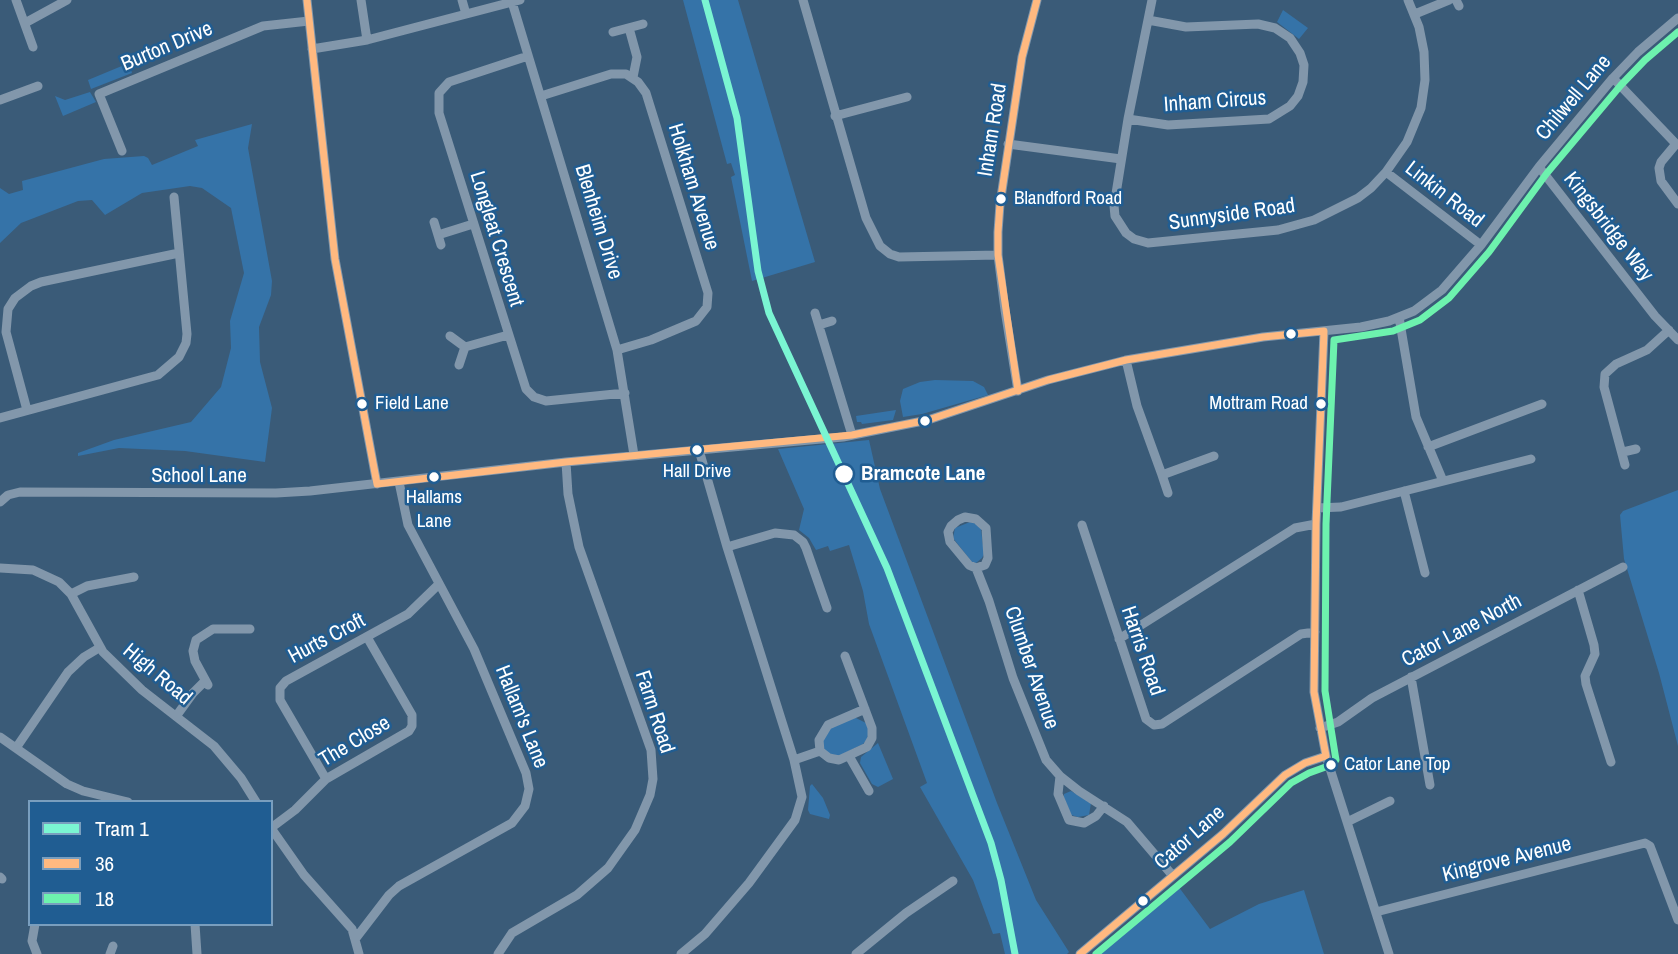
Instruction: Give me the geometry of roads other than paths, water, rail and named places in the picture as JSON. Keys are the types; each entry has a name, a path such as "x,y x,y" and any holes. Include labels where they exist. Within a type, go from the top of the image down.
{"street":[{"path":"16,0 33,47"},
{"path":"25,23 67,0"},
{"path":"307,0 335,259 377,484"},
{"path":"361,0 367,40"},
{"path":"463,0 466,14"},
{"path":"803,0 866,218 880,246 899,257 998,255"},
{"name":"Inham Road","path":"1018,391 998,255 1000,204 1022,57 1037,0"},
{"name":"Sunnyside Road","path":"1152,0 1115,196 1115,216 1126,233 1134,239 1149,243 1240,236 1296,226 1358,198 1386,172 1407,142 1421,108 1425,65 1415,14 1408,0"},
{"path":"1415,14 1449,0"},
{"path":"312,48 367,40 516,1"},
{"name":"Blenheim Drive","path":"516,1 528,56 617,350 634,455"},
{"name":"Chilwell Lane","path":"1481,245 1539,167 1613,78 1638,52 1678,18"},
{"name":"Inham Circus","path":"1128,119 1168,125 1269,119 1290,106 1298,96 1303,82 1304,65 1300,53 1290,38 1275,28 1258,24 1186,27 1148,20"},
{"name":"Burton Drive","path":"122,152 99,94 264,26 309,21"},
{"path":"613,32 643,24"},
{"path":"541,96 611,75 626,74 634,77 637,57 629,28"},
{"name":"Longleat Crescent","path":"528,56 453,79 439,93 439,113 523,384 540,400 552,402 625,393"},
{"name":"Holkham Avenue","path":"617,350 651,340 696,321 705,311 709,299 646,93 634,77"},
{"path":"1613,78 1677,144 1659,168 1661,181 1678,204"},
{"path":"0,100 37,86"},
{"path":"835,116 907,97"},
{"path":"1008,144 1121,159"},
{"name":"Kingsbridge Way","path":"1539,167 1655,316 1678,340"},
{"name":"Linkin Road","path":"1386,172 1481,245"},
{"path":"0,418 158,375 175,361 183,350 187,334 174,197"},
{"path":"434,222 441,245"},
{"path":"438,235 473,224"},
{"path":"399,482 566,462 852,435 928,420 1067,375 1126,360 1262,337 1361,327 1414,311 1442,290 1481,245"},
{"path":"27,410 5,326 8,309 15,298 25,289 41,282 180,253"},
{"path":"815,313 852,435"},
{"path":"1399,317 1413,406 1443,481"},
{"path":"819,325 832,321"},
{"path":"1625,465 1604,387 1605,374 1616,364 1647,350 1669,330"},
{"path":"1324,331 1316,524 1314,692 1326,756 1389,954"},
{"path":"465,347 508,335"},
{"path":"450,336 465,347"},
{"path":"459,365 465,347"},
{"path":"1126,360 1137,406 1168,493"},
{"path":"1526,398 1530,409"},
{"path":"1428,447 1542,404"},
{"path":"1623,452 1636,449"},
{"path":"681,954 705,934 734,901 795,820 802,797 794,760 699,450"},
{"path":"1162,475 1214,456"},
{"path":"1317,508 1337,508 1531,459"},
{"path":"1202,460 1207,472"},
{"name":"Farm Road","path":"498,954 512,933 577,895 608,868 635,830 650,795 653,779 651,750 579,547 570,506 566,462"},
{"name":"School Lane","path":"0,502 8,495 20,492 276,494 399,482"},
{"name":"Hallam's Lane","path":"356,937 399,886 505,829 517,818 528,799 529,783 526,773 474,649 408,524 399,482"},
{"path":"1405,491 1425,573"},
{"name":"Clumber Avenue","path":"965,517 976,519 986,528 988,558 985,565 976,568 968,565 949,538 951,526 965,517"},
{"path":"1119,639 1295,528 1316,524"},
{"name":"Harris Road","path":"1082,525 1149,722 1158,725 1301,634 1315,632"},
{"path":"727,547 775,533 794,535 806,548 827,608"},
{"name":"Cator Lane North","path":"1320,728 1338,722 1372,698 1623,567"},
{"name":"High Road","path":"0,568 22,568 44,573 59,582 71,594 99,648 142,690 177,715 222,754 255,800"},
{"name":"Clumber Avenue","path":"976,568 1029,721 1046,760 1060,776 1127,822 1173,876"},
{"path":"71,594 87,586 134,577"},
{"name":"Hurts Croft","path":"326,779 280,700 280,688 286,681 408,614 439,584"},
{"path":"1578,590 1595,654 1585,676 1586,684 1611,762"},
{"path":"177,715 192,693 206,683 194,655 196,640 213,629 245,628 240,617"},
{"name":"The Close","path":"273,827 293,812 326,779 409,731 412,726 412,715 367,637"},
{"path":"16,748 68,672 99,648"},
{"path":"820,751 834,760 867,747 872,738 873,733 845,656"},
{"path":"1411,677 1430,785"},
{"path":"820,751 819,740 824,729 833,722 865,709"},
{"path":"0,737 67,784 117,800"},
{"path":"794,760 820,751"},
{"path":"849,756 869,791"},
{"name":"Cator Lane","path":"1080,954 1223,834 1285,775 1326,756"},
{"name":"Clumber Avenue","path":"1060,776 1058,794 1069,820 1084,823 1096,816 1104,806"},
{"path":"1374,798 1378,808"},
{"path":"1347,822 1390,802"},
{"path":"273,831 297,866 340,914 356,937 359,954"},
{"name":"Kingrove Avenue","path":"1376,912 1648,843 1678,920"},
{"path":"856,954 906,913 953,881"},
{"path":"35,926 32,941 37,954"},
{"path":"195,926 197,954"}],"tram line":[{"name":"1","path":"705,0 737,118 758,271 769,313 887,568 991,843 1015,954"}],"place":[{"name":"Blandford Road","path":"1001,199"},
{"name":"Field Lane","path":"362,404"},
{"name":"Mottram Road","path":"1321,404"},
{"name":"Hall Drive","path":"697,450"},
{"name":"Bramcote Lane","path":"844,474"},
{"name":"Hallams Lane","path":"434,477"},
{"name":"Cator Lane Top","path":"1331,765"}]}
